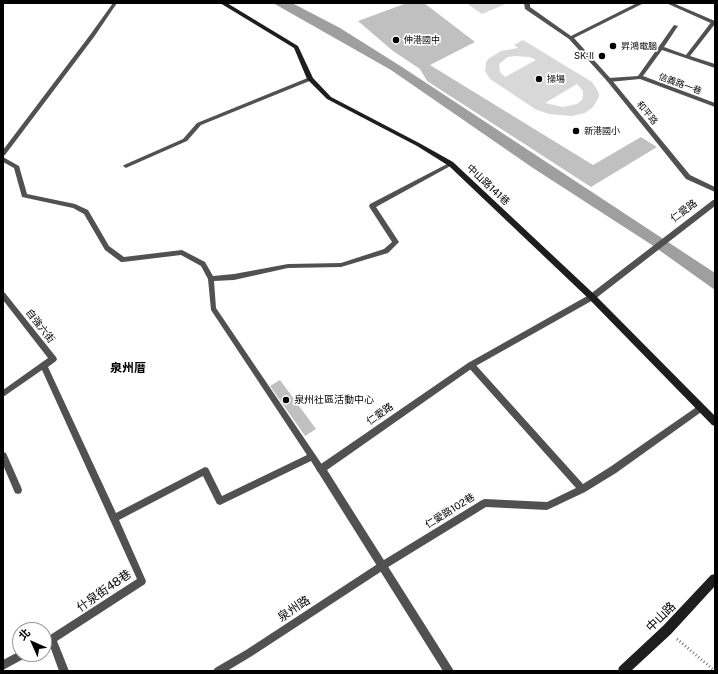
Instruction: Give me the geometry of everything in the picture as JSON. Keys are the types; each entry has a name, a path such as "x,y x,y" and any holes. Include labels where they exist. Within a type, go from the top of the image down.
{"street":[{"name":"中山路141巷","path":"223,3 296,47 310,79 329,98 419,145 451,164 592,297 715,422"},
{"name":"和平路","path":"527,3 527,8 571,38 609,80 688,177 715,190"},
{"path":"571,38 640,3"},
{"path":"669,3 714,22"},
{"name":"仁愛路","path":"321,469 471,365 592,297 653,248 715,202"},
{"path":"321,469 449,671"},
{"name":"中山路","path":"623,671 667,630 715,579"}],"lane":[{"path":"3,154 115,3"},
{"path":"687,56 714,22"},
{"path":"609,80 640,77 676,26"},
{"path":"661,48 715,66"},
{"name":"信義路一巷","path":"640,77 715,105"},
{"path":"126,166 185,140 199,124 310,79"},
{"path":"3,159 17,167 24,196 75,206 86,212 107,248 123,260 182,252 203,264 211,279 213,308 321,469"},
{"path":"211,279 234,277 288,266 342,265 386,251 396,242 372,206 451,164"},
{"name":"自強六街","path":"3,295 53,359 44,366"},
{"path":"471,365 582,489"},
{"path":"3,394 44,366 114,518 205,471 220,501 312,456"},
{"name":"仁愛路102巷","path":"382,566 485,503 547,506 582,489 613,470 701,408"},
{"path":"3,456 18,490"},
{"name":"什泉街48巷","path":"52,639 142,581 114,518"},
{"name":"泉州路","path":"218,671 249,653 382,566"},
{"path":"52,649 64,671"},
{"path":"3,665 12,660"}],"path":[{"path":"667,630 715,671"}],"shaded area":[{"path":"273,3 292,3 340,28 402,67 715,273 715,290 652,245 533,168 391,70"},
{"path":"466,3 508,3 482,14"},
{"path":"523,40 592,82 599,95 593,107 585,113 572,116 549,114 535,109 490,79 485,71 488,59 501,51 518,48 514,45","holes":["508,57 530,57 536,60 505,77 500,72 499,64","577,84 583,91 582,100 577,104 563,107 545,103"]}],"building":[{"path":"407,3 424,3 475,42 430,65 593,165 641,137 657,147 591,187 427,81 420,69 393,51 358,21"},
{"name":"泉州社區活動中心","path":"280,380 316,429 305,436 270,386"}],"place":[{"name":"伸港國中","path":"396,40"},
{"name":"昇鴻電腦","path":"613,46"},
{"name":"SK-II","path":"602,56"},
{"name":"操場","path":"539,79"},
{"name":"新港國小","path":"576,131"},
{"name":"泉州社區活動中心","path":"286,400"}],"district":[{"name":"泉州厝","path":"128,368"}]}
